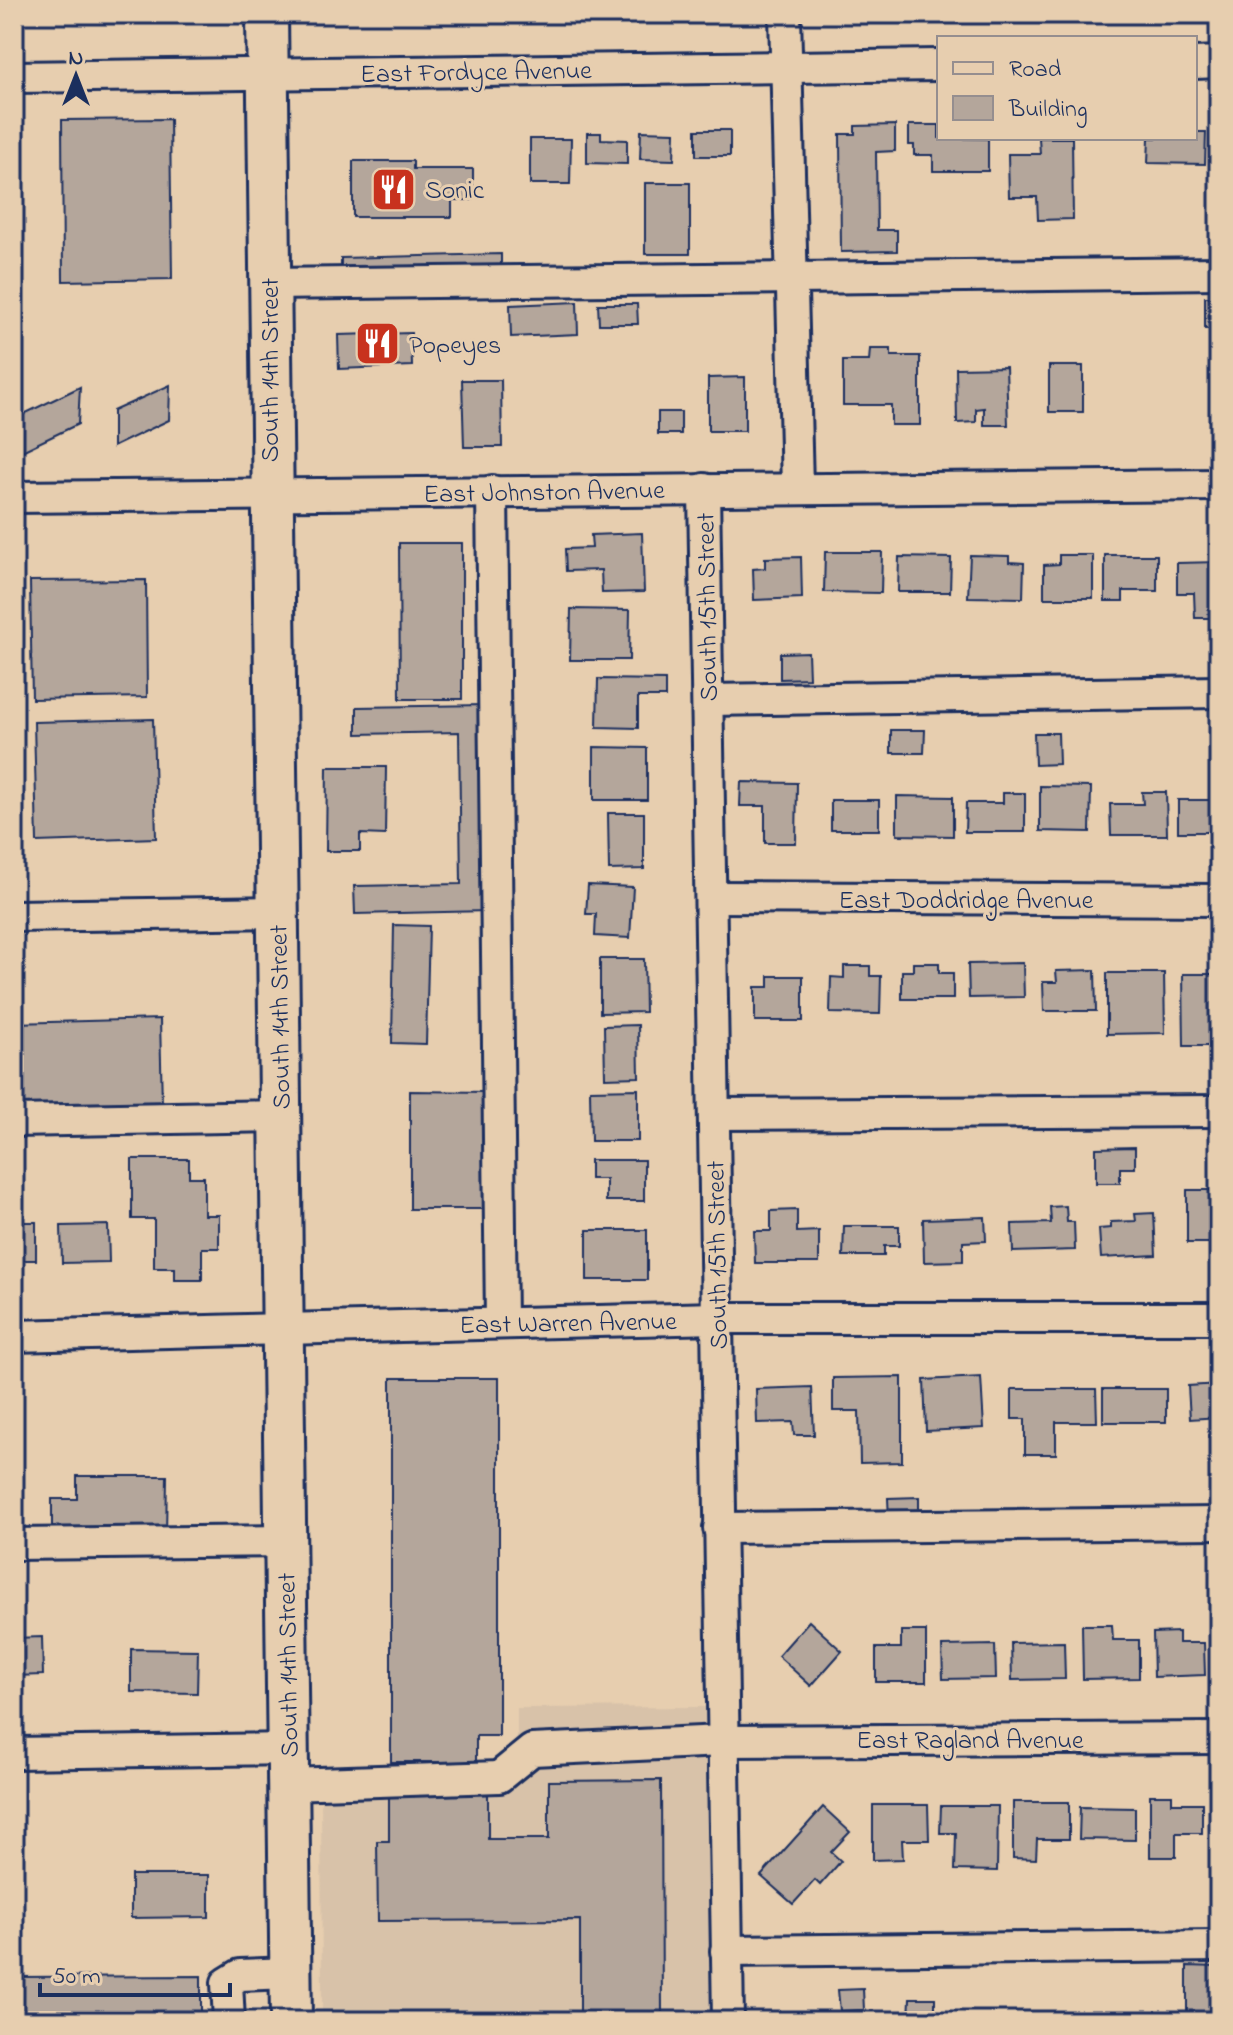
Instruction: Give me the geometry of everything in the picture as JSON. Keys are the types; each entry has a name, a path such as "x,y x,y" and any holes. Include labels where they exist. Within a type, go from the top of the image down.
{"main road":[{"name":"South 14th Street","path":"267,14 270,494 291,2021"}],"street":[{"path":"785,14 797,487"},
{"path":"1197,63 1219,62"},
{"name":"East Fordyce Avenue","path":"14,77 937,65"},
{"path":"269,284 1219,273"},
{"name":"East Johnston Avenue","path":"14,497 1219,485"},
{"name":"South 15th Street","path":"704,489 728,2021"},
{"path":"492,491 501,1323"},
{"path":"708,700 1219,692"},
{"name":"East Doddridge Avenue","path":"712,897 1219,900"},
{"path":"14,916 277,912"},
{"path":"714,1114 1219,1111"},
{"path":"14,1121 280,1116"},
{"name":"East Warren Avenue","path":"14,1336 717,1318 1219,1318"},
{"path":"719,1528 1219,1523"},
{"path":"14,1544 286,1541"},
{"name":"East Ragland Avenue","path":"288,1766 499,1777 532,1750 722,1741 1219,1738"},
{"path":"14,1753 288,1766"},
{"path":"726,1951 1219,1946"},
{"path":"229,2021 227,1983 240,1975 290,1973"}],"shaded area":[{"path":"708,1707 710,2021 322,2021 321,1773 496,1772 517,1752 517,1708"}],"building":[{"path":"440,14 520,14 520,20 440,20"},
{"path":"170,119 172,279 63,281 62,120"},
{"path":"895,125 895,151 876,152 877,230 897,230 897,251 841,252 840,134 855,134 855,126"},
{"path":"909,125 937,125 937,140 988,140 988,171 933,171 933,155 914,155 914,145 909,145"},
{"path":"696,130 730,130 730,156 696,156"},
{"path":"641,131 675,132 674,160 640,159"},
{"path":"1197,132 1206,132 1205,164 1148,163 1149,140 1197,140"},
{"path":"587,133 601,133 601,139 627,140 627,164 587,163"},
{"path":"530,139 571,139 570,184 530,184"},
{"path":"1039,140 1072,140 1073,219 1038,220 1037,197 1009,197 1008,154 1040,154"},
{"path":"353,161 413,161 413,169 473,169 473,200 452,200 452,217 353,217"},
{"path":"645,183 690,183 690,254 645,254"},
{"path":"501,254 501,272 341,275 341,258"},
{"path":"1205,297 1219,297 1219,329 1205,329"},
{"path":"577,302 578,334 511,337 510,305"},
{"path":"598,304 637,304 638,324 599,324"},
{"path":"411,333 412,366 339,369 338,335"},
{"path":"870,349 891,349 891,356 920,356 920,425 891,425 891,405 843,405 843,361 869,361"},
{"path":"1049,366 1083,366 1083,412 1049,412"},
{"path":"1006,367 1008,425 984,425 984,408 976,409 976,422 957,423 956,368"},
{"path":"745,377 745,431 708,431 708,378"},
{"path":"462,380 501,380 502,447 464,447"},
{"path":"170,385 169,420 113,447 113,411"},
{"path":"80,387 78,424 22,451 14,451 14,415 22,415"},
{"path":"658,412 681,412 681,434 658,434"},
{"path":"642,533 644,592 602,593 601,570 566,571 565,549 592,548 591,535"},
{"path":"399,543 462,543 462,699 400,699"},
{"path":"825,552 882,552 881,593 824,592"},
{"path":"970,555 1009,556 1009,562 1024,563 1023,598 968,597"},
{"path":"1059,555 1093,555 1093,598 1044,598 1044,565 1059,564"},
{"path":"1105,555 1157,555 1157,591 1123,591 1123,601 1105,601"},
{"path":"801,557 802,598 754,600 753,569 765,568 765,558"},
{"path":"899,557 951,558 950,592 898,592"},
{"path":"1219,562 1219,618 1195,618 1194,593 1177,593 1177,563"},
{"path":"146,580 147,697 32,699 30,581"},
{"path":"571,609 630,610 629,660 570,660"},
{"path":"808,652 809,678 780,679 780,653"},
{"path":"598,679 665,680 665,697 638,697 638,728 597,727"},
{"path":"485,705 488,911 355,914 354,886 461,884 459,732 357,734 357,707"},
{"path":"153,719 156,838 37,842 34,722"},
{"path":"891,730 925,730 924,753 891,753"},
{"path":"1034,733 1058,733 1059,764 1035,765"},
{"path":"594,747 647,748 647,800 594,800"},
{"path":"327,767 386,767 385,835 360,834 360,851 326,851"},
{"path":"741,782 797,783 796,843 765,843 765,806 740,806"},
{"path":"1040,786 1091,787 1090,832 1040,831"},
{"path":"1142,792 1166,792 1167,835 1111,835 1110,804 1143,804"},
{"path":"1003,793 1025,793 1025,832 965,832 966,803 1003,803"},
{"path":"897,796 953,797 953,836 897,835"},
{"path":"831,800 879,800 879,830 831,830"},
{"path":"1178,800 1219,800 1219,832 1178,832"},
{"path":"608,813 644,813 644,869 609,870"},
{"path":"588,885 633,887 630,938 595,936 596,914 586,914"},
{"path":"394,925 429,926 426,1044 392,1043"},
{"path":"600,959 644,959 645,1012 600,1013"},
{"path":"913,963 939,963 939,973 953,973 953,999 902,999 902,971 913,971"},
{"path":"1023,963 1024,997 969,998 968,964"},
{"path":"844,966 870,966 870,976 881,976 880,1014 830,1013 831,977 844,978"},
{"path":"1095,970 1096,1011 1044,1011 1043,982 1057,982 1056,971"},
{"path":"1107,973 1164,973 1165,1033 1107,1034"},
{"path":"1183,974 1219,974 1219,1046 1184,1046"},
{"path":"769,976 803,976 803,1021 755,1021 755,987 769,987"},
{"path":"160,1019 162,1105 14,1108 14,1023"},
{"path":"638,1025 639,1077 605,1078 604,1026"},
{"path":"638,1089 638,1141 591,1141 590,1090"},
{"path":"410,1091 487,1092 487,1209 410,1209"},
{"path":"1135,1147 1135,1168 1120,1168 1120,1183 1096,1183 1096,1148"},
{"path":"132,1159 189,1159 189,1177 204,1177 204,1215 219,1215 219,1248 202,1248 202,1280 175,1280 175,1268 154,1268 154,1219 132,1219"},
{"path":"590,1160 644,1160 644,1201 606,1201 606,1179 590,1179"},
{"path":"1187,1190 1219,1190 1219,1243 1187,1243"},
{"path":"1066,1206 1067,1222 1074,1222 1075,1250 1013,1252 1012,1224 1051,1223 1050,1207"},
{"path":"797,1210 797,1232 819,1231 819,1263 755,1263 754,1231 771,1231 771,1211"},
{"path":"1154,1213 1156,1255 1101,1258 1099,1229 1111,1228 1111,1222 1136,1221 1135,1214"},
{"path":"985,1217 986,1241 963,1242 963,1261 924,1262 923,1219"},
{"path":"14,1222 36,1222 36,1260 14,1260"},
{"path":"108,1225 109,1262 62,1263 61,1226"},
{"path":"844,1226 899,1226 899,1246 884,1246 884,1256 843,1256"},
{"path":"587,1230 647,1230 647,1280 587,1280"},
{"path":"902,1377 902,1462 860,1463 859,1411 833,1411 833,1378"},
{"path":"981,1377 984,1428 926,1431 924,1380"},
{"path":"391,1378 499,1378 499,1736 476,1736 476,1762 391,1762"},
{"path":"1219,1384 1219,1417 1190,1419 1188,1386"},
{"path":"812,1387 814,1435 794,1435 793,1422 757,1423 756,1389"},
{"path":"1012,1389 1096,1389 1097,1422 1056,1422 1056,1454 1025,1454 1025,1419 1012,1419"},
{"path":"1103,1389 1166,1389 1166,1422 1103,1422"},
{"path":"77,1476 167,1476 166,1536 52,1536 52,1499 77,1499"},
{"path":"919,1497 919,1518 889,1520 888,1498"},
{"path":"809,1621 842,1651 811,1686 778,1656"},
{"path":"1082,1625 1112,1625 1113,1640 1139,1640 1139,1678 1083,1679"},
{"path":"901,1631 926,1631 926,1682 876,1682 876,1648 901,1648"},
{"path":"1179,1632 1179,1643 1204,1643 1205,1675 1154,1677 1153,1633"},
{"path":"42,1637 43,1675 14,1676 14,1638"},
{"path":"1064,1642 1065,1679 1012,1680 1011,1643"},
{"path":"995,1645 996,1678 943,1679 942,1646"},
{"path":"131,1649 198,1650 197,1693 131,1692"},
{"path":"661,1780 662,2021 580,2021 580,1920 378,1921 377,1841 389,1841 389,1795 488,1794 488,1839 549,1839 549,1781"},
{"path":"1150,1795 1172,1795 1172,1803 1202,1803 1202,1833 1176,1833 1176,1857 1150,1857"},
{"path":"1013,1802 1069,1802 1069,1839 1037,1839 1036,1859 1013,1858"},
{"path":"873,1805 928,1805 929,1840 902,1840 903,1859 873,1860"},
{"path":"941,1806 998,1806 997,1871 955,1870 956,1833 940,1833"},
{"path":"823,1807 850,1832 831,1852 841,1861 820,1885 815,1880 793,1904 761,1876"},
{"path":"1080,1807 1135,1808 1135,1840 1079,1839"},
{"path":"131,1875 209,1875 209,1917 131,1918"},
{"path":"1187,1966 1219,1967 1219,2021 1187,2021"},
{"path":"201,1976 201,2021 14,2021 14,1977"},
{"path":"863,1989 864,2010 840,2011 838,1990"},
{"path":"910,1998 935,1998 935,2021 909,2021"}],"place":[{"name":"Sonic","path":"394,189"},
{"name":"Popeyes","path":"378,344"}]}
